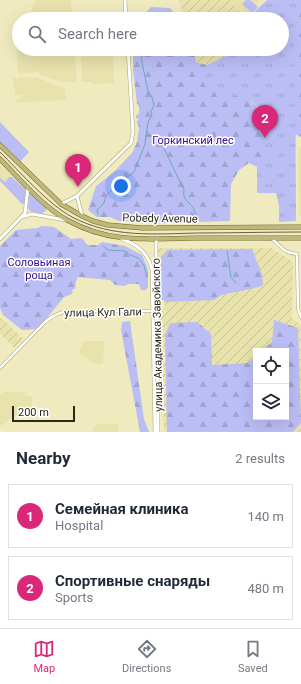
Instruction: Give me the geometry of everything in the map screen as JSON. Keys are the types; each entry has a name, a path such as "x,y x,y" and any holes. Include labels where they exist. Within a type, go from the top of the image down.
{"main road":[{"name":"Pobedy Avenue","path":"0,145 61,204 93,221 129,228 301,227"},
{"name":"Pobedy Avenue","path":"0,159 43,202 66,220 88,230 120,238 301,238"}],"street":[{"path":"125,0 126,12"},
{"path":"61,204 76,196 131,142 133,138 128,56"},
{"path":"0,239 22,217 26,209 28,187"},
{"path":"76,196 82,216"},
{"path":"22,217 32,214 66,220"},
{"name":"улица Академика Завойского","path":"120,238 141,248 150,262 153,275 158,432"},
{"name":"улица Академика Завойского","path":"155,432 155,311 157,238"},
{"path":"271,238 287,252 297,254 298,309 301,317"},
{"path":"279,246 280,241 284,238"},
{"name":"улица Кул Гали","path":"0,368 46,322 53,316 60,313 67,311 155,311"}],"shaded area":[{"path":"36,0 71,0 72,12 31,12"},
{"path":"179,0 230,0 241,12 182,12"},
{"path":"230,0 261,0 249,12 241,12"},
{"path":"17,56 75,56 77,82 61,82 41,75 38,72 18,74"},
{"path":"113,56 114,83 91,84 91,82 82,82 81,57"},
{"path":"195,56 226,56 207,65 196,62"},
{"path":"36,77 65,89 66,100 16,103 16,99 21,98 21,95 15,95 13,78"},
{"path":"298,147 301,147 301,216 299,216"},
{"path":"0,165 11,175 5,184 0,179"},
{"path":"160,248 271,248 293,262 292,318 301,326 301,432 164,432 160,308 165,308 164,300 160,300 158,249"},
{"path":"0,317 23,339 15,348 0,334"},
{"path":"84,341 104,341 103,364 95,364 80,354 80,348"},
{"path":"4,392 25,392 25,395 32,396 32,416 14,416 2,426 0,424 0,395"},
{"path":"98,424 118,424 118,432 93,432 93,427"}],"green space":[{"path":"246,0 250,0 258,7 253,12 251,12 242,4"},
{"path":"267,0 301,0 301,6 295,11 296,221 279,222 279,206 276,193 257,193 257,167 264,153 267,138 267,127 260,110 252,101 206,87 200,77 207,65 226,56 289,56 289,12 254,12"},
{"path":"301,5 301,137 291,132 294,10"},
{"path":"151,7 170,8 173,12 147,12"},
{"name":"Горкинский лес","path":"133,56 195,56 196,62 207,65 206,71 243,94 259,109 267,128 268,144 266,159 257,167 249,163 239,170 231,184 230,221 162,223 152,215 137,221 119,221 110,217 97,217 88,210 96,186 113,173 132,153 137,142 139,128 137,121 139,119 136,118 136,115 139,114 139,105 137,104"},
{"path":"0,122 29,152 20,162 0,142"},
{"path":"9,177 12,177 25,189 25,204 22,204 0,181 0,178 5,182"},
{"path":"29,193 47,209 42,214 30,211 28,208"},
{"name":"Соловьиная роща","path":"41,226 54,227 71,239 81,238 86,244 89,245 98,245 102,242 125,246 142,255 148,269 148,287 146,290 141,290 139,284 128,284 125,286 115,285 110,280 78,277 72,294 64,297 38,329 22,330 3,315 0,308 0,246 16,230 38,228"},
{"path":"252,249 262,274 263,285 221,295 214,300 165,302 164,300 161,300 161,257 167,250"},
{"path":"274,320 298,328 301,423 293,432 167,432 165,335 170,323 197,322 211,334 212,365 248,363 253,359 253,420 289,420 289,348 265,348 272,342"},
{"path":"130,321 144,419 149,432 140,432 121,330 122,322"}],"waterway":[{"path":"98,214 97,210 104,203 106,196 118,184 134,172 145,144 148,122 152,115 151,111 154,106 152,97 148,91 141,58 143,56"},
{"path":"147,135 156,137 162,145 184,189 185,199 194,209 197,219"},
{"path":"103,246 108,250 125,251 138,258 144,265 146,274"},
{"path":"227,251 231,277 236,283"}],"tram line":[{"path":"0,152 53,204 72,217 87,224 102,228 118,232 149,234 301,232"}],"place":[{"name":"Спортивные снаряды","path":"265,138"},
{"name":"Семейная клиника","path":"78,187"}]}
